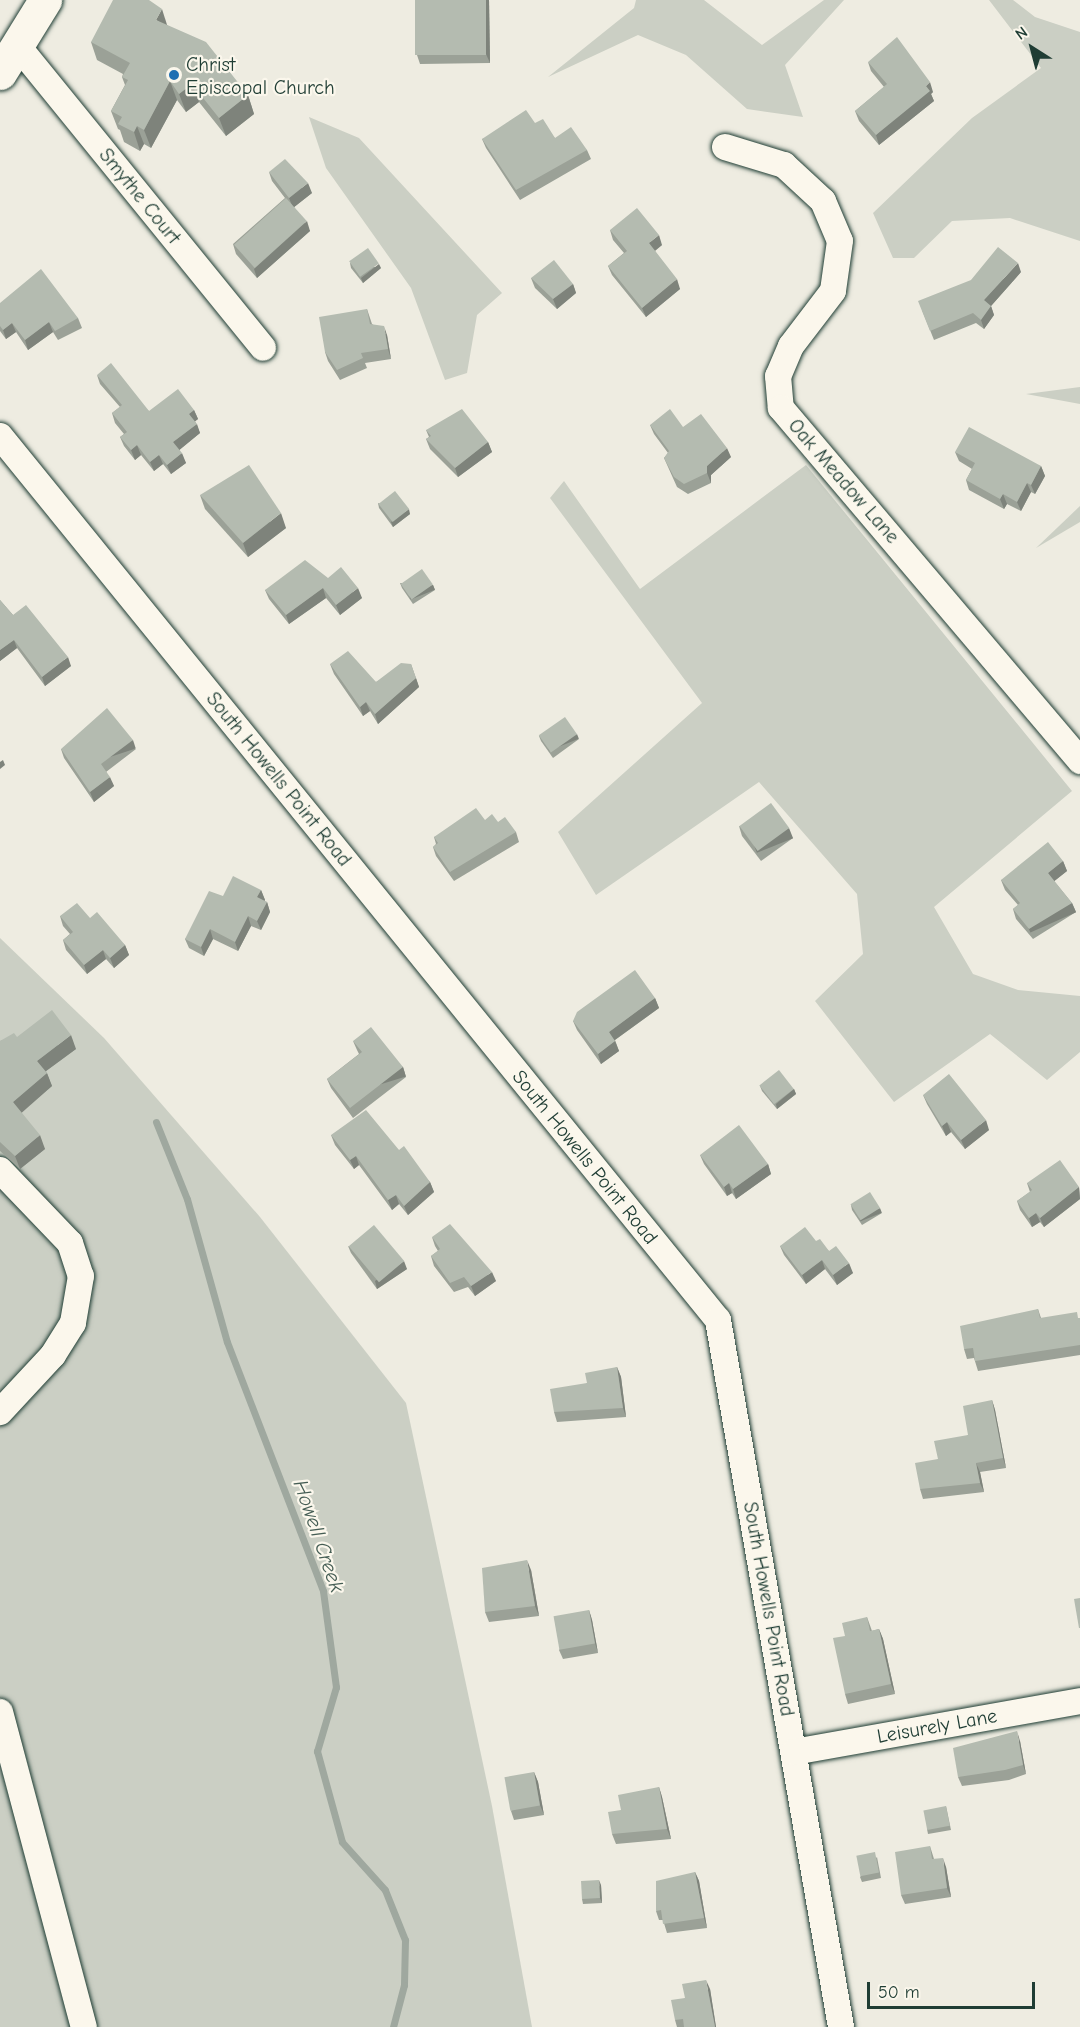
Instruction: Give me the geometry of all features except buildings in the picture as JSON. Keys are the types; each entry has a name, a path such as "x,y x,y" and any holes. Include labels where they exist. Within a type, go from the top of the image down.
{"main road":[{"path":"0,73 45,0"}],"street":[{"name":"Smythe Court","path":"17,45 263,348"},
{"name":"Oak Meadow Lane","path":"725,147 784,165 823,201 840,242 833,291 791,346 778,376 781,408 1080,761"},
{"name":"South Howells Point Road","path":"0,436 718,1320 842,2027"},
{"path":"0,1170 70,1242 81,1276 73,1323 53,1355 0,1412"},
{"name":"Leisurely Lane","path":"794,1752 1080,1701"},
{"path":"0,1712 84,2027"}],"shaded area":[{"path":"636,0 704,0 762,45 824,0 844,0 785,65 803,117 747,109 686,55 638,35 548,77 634,8"},
{"path":"989,0 1013,0 1035,17 1080,32 1080,241 1010,218 952,221 914,258 893,258 873,213 972,118 1041,68"},
{"path":"309,117 359,138 502,293 477,315 467,373 445,380 411,288 326,168"},
{"path":"1080,387 1080,404 1026,394"},
{"path":"806,465 1072,791 934,907 973,974 1018,990 1080,996 1080,1052 1047,1080 990,1034 894,1102 815,1001 863,954 857,894 759,782 596,895 558,832 702,703 550,498 564,481 640,589"},
{"path":"1080,506 1080,522 1036,548"},
{"path":"0,938 104,1038 260,1217 406,1403 492,1806 532,2027 0,2027"}],"waterway":[{"name":"Howell Creek","path":"156,1122 187,1199 227,1342 323,1591 336,1687 317,1751 342,1842 385,1890 405,1940 404,1985 393,2027"}],"place":[{"name":"Christ Episcopal Church","path":"174,75"}]}
